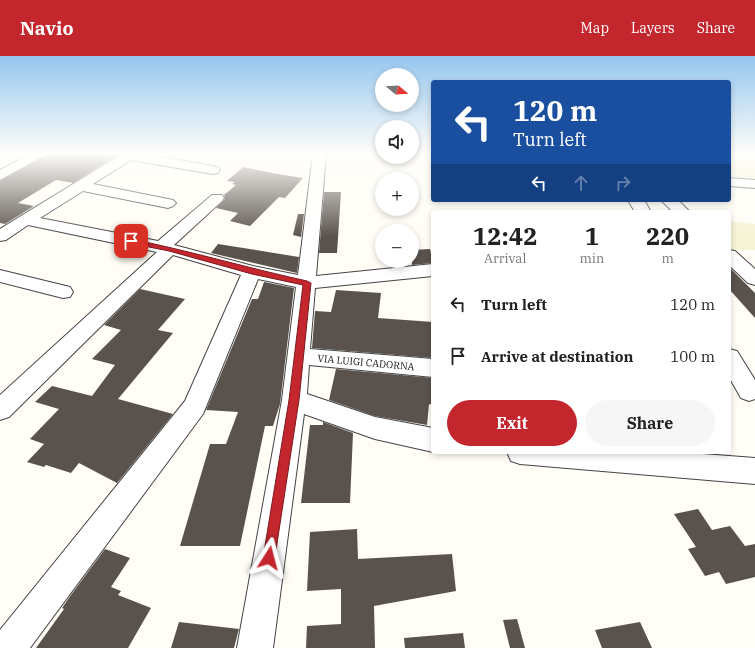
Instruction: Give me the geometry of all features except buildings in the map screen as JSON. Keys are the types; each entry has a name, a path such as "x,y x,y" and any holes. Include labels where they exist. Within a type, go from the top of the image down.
{"street":[{"path":"0,236 87,182"},
{"path":"255,648 294,400 317,182"},
{"path":"731,182 755,184"},
{"path":"80,186 168,203"},
{"path":"0,410 217,198"},
{"path":"671,202 680,210"},
{"path":"26,220 166,248 252,272 307,283 431,270"},
{"path":"731,257 752,274"},
{"path":"8,648 194,407 252,272"},
{"path":"0,276 63,292"},
{"name":"VIA LUIGI CADORNA","path":"299,356 431,368"},
{"path":"731,362 744,391"},
{"path":"294,400 375,428 431,440"},
{"path":"545,454 755,471"}],"shaded area":[{"path":"731,221 755,224 755,250 731,249"}],"route":[{"path":"131,241 170,249 252,272 307,283 294,400 269,558"}]}
